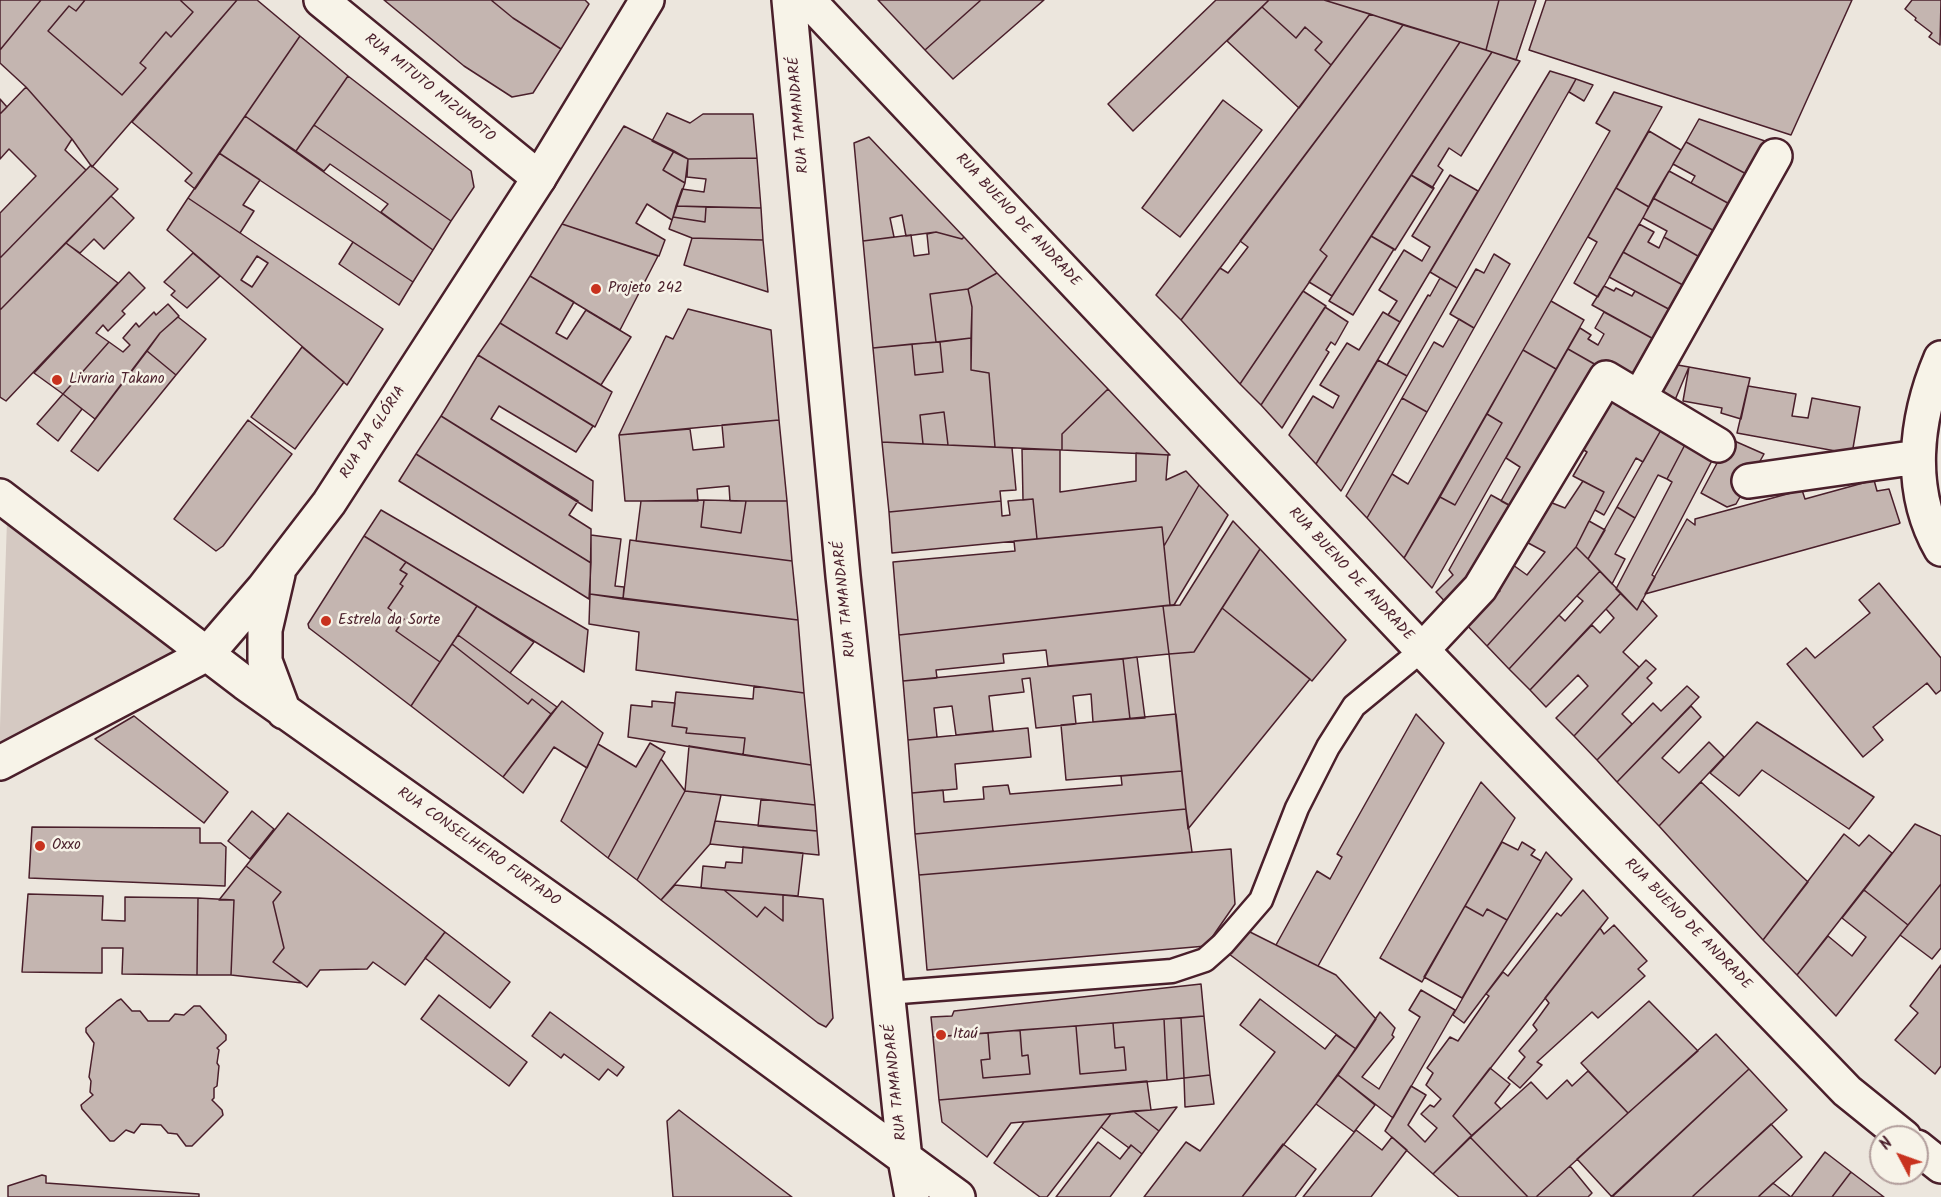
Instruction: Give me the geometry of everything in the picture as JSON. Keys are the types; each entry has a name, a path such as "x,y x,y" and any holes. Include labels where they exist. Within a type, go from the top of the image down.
{"street":[{"name":"RUA MITUTO MIZUMOTO","path":"321,0 538,178"},
{"name":"RUA DA GLÓRIA","path":"0,763 207,654 329,503 538,178 647,0"},
{"name":"RUA TAMANDARÉ","path":"789,0 843,576 905,1159 912,1197"},
{"name":"RUA BUENO DE ANDRADE","path":"808,0 1422,650 1847,1091 1889,1125"},
{"path":"1639,398 1775,156"},
{"path":"1941,358 1920,428 1918,457 1919,492 1933,536 1941,549"},
{"path":"1422,650 1480,588 1606,378 1718,445"},
{"path":"1749,481 1918,457"},
{"path":"0,496 0,508"},
{"name":"RUA CONSELHEIRO FURTADO","path":"0,496 284,711 599,934 958,1197"},
{"path":"281,565 265,630 265,661 284,711"},
{"path":"1929,1156 1941,1166"}],"lane":[{"path":"887,993 1172,971 1205,960 1223,945 1262,900 1297,808 1328,747 1353,706 1422,650"}],"shaded area":[{"path":"7,520 183,654 0,745 0,727"}],"building":[{"path":"0,0 41,0 0,50"},
{"path":"41,0 85,0 76,11 69,6 48,31 122,95 146,68 140,63 166,32 171,37 193,12 180,0 237,0 92,167 72,139 26,87 0,63 0,50"},
{"path":"85,0 180,0 193,12 171,37 166,32 140,63 146,68 122,95 48,31 69,6 76,11"},
{"path":"237,0 257,0 300,36 195,189 185,181 192,173 132,122"},
{"path":"384,0 491,0 513,18 561,49 533,93 512,97 464,66"},
{"path":"491,0 585,0 589,4 561,49 513,18"},
{"path":"878,0 981,0 925,50"},
{"path":"981,0 1044,0 953,79 925,50"},
{"path":"1216,0 1269,0 1133,131 1108,104"},
{"path":"1269,0 1324,0 1370,14 1331,65 1315,50 1322,42 1305,27 1296,38 1262,7"},
{"path":"1324,0 1499,0 1486,50"},
{"path":"1499,0 1536,0 1516,60 1486,50"},
{"path":"1546,0 1852,0 1791,135 1529,50"},
{"path":"1912,0 1941,0 1940,45 1929,37 1932,33 1905,9"},
{"path":"1262,7 1296,38 1305,27 1322,42 1315,50 1331,65 1299,108 1227,41"},
{"path":"1370,14 1403,25 1181,320 1156,295"},
{"path":"1403,25 1460,42 1320,250 1327,256 1240,384 1181,320 1220,268 1228,273 1248,247 1240,241"},
{"path":"300,36 348,76 296,151 245,116"},
{"path":"1460,42 1492,52 1332,296 1309,282 1327,256 1320,250"},
{"path":"1492,52 1520,61 1461,156 1449,148 1438,166 1443,170 1432,188 1411,175"},
{"path":"1550,71 1576,79 1457,288 1430,272"},
{"path":"348,76 471,171 474,187 451,221 314,125"},
{"path":"1576,79 1593,85 1584,101 1569,92"},
{"path":"26,87 72,139 65,150 86,170 0,258 0,213 36,176 9,149 0,159 0,114"},
{"path":"1614,92 1662,107 1404,558 1367,518 1392,474 1408,484 1610,131 1596,123"},
{"path":"0,99 7,107 0,114"},
{"path":"1223,100 1262,130 1180,237 1142,208"},
{"path":"667,113 690,123 703,114 753,114 757,158 688,159 652,141"},
{"path":"245,116 433,250 413,282 219,153"},
{"path":"1699,119 1771,143 1752,177 1686,142"},
{"path":"314,125 451,221 433,250 381,212 388,204 330,164 324,171 296,151"},
{"path":"624,126 674,151 663,170 685,183 672,220 647,204 636,223 665,240 659,256 562,224"},
{"path":"1649,131 1681,150 1649,207 1616,188"},
{"path":"869,137 964,237 962,239 936,232 906,236 902,215 890,218 894,237 863,241 854,143"},
{"path":"1686,142 1752,177 1735,207 1691,183 1695,176 1673,164"},
{"path":"674,151 688,159 685,183 663,170"},
{"path":"219,153 260,180 243,205 254,211 240,233 188,198"},
{"path":"757,158 761,208 676,206 682,189 704,192 706,179 687,177 688,159"},
{"path":"91,165 118,189 0,310 0,258"},
{"path":"1669,171 1735,207 1720,234 1653,198"},
{"path":"1411,175 1434,188 1395,250 1371,236"},
{"path":"1450,175 1478,191 1400,322 1388,315 1397,301 1379,290 1404,250 1422,261 1430,247 1412,236"},
{"path":"1616,188 1649,207 1598,297 1574,283 1597,242 1588,237"},
{"path":"111,196 134,218 104,249 94,239 80,253 66,243"},
{"path":"188,198 383,329 347,385 167,230","holes":["257,256 268,263 252,287 241,280"]},
{"path":"1653,198 1720,234 1705,260 1664,237 1667,231 1643,218"},
{"path":"676,206 706,207 705,222 673,217"},
{"path":"706,207 761,208 763,240 692,238 669,229 673,217 705,222"},
{"name":"Projeto 242","path":"562,224 658,256 620,330 530,276"},
{"path":"1639,224 1654,232 1648,242 1659,248 1664,237 1705,260 1690,289 1623,252"},
{"path":"936,232 962,239 964,237 997,273 968,289 930,294 936,342 873,348 863,241 911,235 914,256 929,254 927,234"},
{"path":"1371,236 1394,249 1353,315 1329,301"},
{"path":"692,238 763,240 768,292 684,265"},
{"path":"353,242 413,282 399,305 339,264"},
{"path":"66,243 118,283 6,401 0,397 0,310"},
{"path":"1623,252 1690,289 1676,313 1609,277"},
{"path":"193,253 220,276 187,308 171,295 175,291 164,282"},
{"path":"1494,254 1510,264 1474,328 1450,314 1476,269 1484,273"},
{"path":"129,272 145,288 122,311 125,314 108,331 103,325 96,333 109,342 63,394 34,373"},
{"path":"997,273 1108,389 1062,434 1062,450 995,447 989,373 971,370 972,307 968,289"},
{"path":"530,276 574,302 556,333 567,339 586,310 631,337 601,385 500,323"},
{"path":"1440,278 1457,288 1407,376 1387,365"},
{"path":"1604,286 1614,291 1616,288 1632,296 1635,291 1676,313 1659,342 1592,305"},
{"path":"968,289 972,307 971,338 936,342 930,294"},
{"path":"1303,291 1326,306 1261,405 1240,384"},
{"path":"1551,301 1584,320 1556,369 1523,350"},
{"path":"168,304 179,316 160,333 95,419 63,394 109,342 123,352 130,345 123,338 136,323 139,327 154,312 156,315"},
{"path":"1325,307 1348,322 1335,345 1331,342 1326,350 1329,352 1282,428 1261,405"},
{"path":"688,309 771,330 779,420 619,435 666,336 673,339"},
{"path":"1383,312 1400,322 1316,464 1289,435 1313,396 1333,408 1339,396 1320,385 1347,343 1359,350"},
{"path":"1604,312 1659,342 1635,387 1568,349 1580,328 1591,335 1588,339 1598,345 1604,334 1595,328"},
{"path":"178,317 206,339 176,375 147,351 160,333"},
{"path":"1459,319 1474,328 1427,412 1402,398 1434,342 1443,347"},
{"path":"500,323 612,392 595,427 478,355"},
{"path":"971,338 971,370 989,373 995,447 948,445 944,412 920,415 923,444 882,442 873,348 912,344 915,375 943,372 940,342"},
{"path":"940,342 943,372 915,375 912,344"},
{"path":"302,347 344,382 295,449 251,417"},
{"path":"1568,349 1603,369 1520,511 1501,501 1520,467 1506,458"},
{"path":"1523,350 1556,369 1432,588 1404,558 1440,497 1455,505 1502,423 1487,414"},
{"path":"147,351 176,375 98,471 71,451"},
{"path":"478,355 593,426 576,452 499,406 491,419 593,481 592,511 441,416"},
{"path":"1378,360 1407,376 1341,491 1316,464"},
{"path":"1672,364 1689,367 1672,407 1653,397"},
{"path":"1689,367 1750,378 1741,419 1721,413 1722,408 1683,401"},
{"path":"1748,386 1796,394 1792,416 1808,418 1812,398 1860,407 1852,454 1737,433"},
{"path":"1606,388 1665,423 1643,462 1636,458 1604,515 1595,510 1604,492 1573,476 1587,452 1574,444"},
{"path":"1108,389 1170,455 1062,450 1062,434"},
{"path":"63,394 82,409 58,441 37,424"},
{"path":"1402,398 1427,412 1367,518 1346,496"},
{"path":"944,412 948,445 923,444 920,415"},
{"path":"1487,414 1502,423 1455,505 1440,497"},
{"path":"441,416 578,501 569,515 591,529 591,563 416,454"},
{"path":"248,420 292,454 223,546 216,551 174,519"},
{"path":"779,420 787,501 730,501 729,486 697,489 698,501 625,501 619,435 690,429 693,450 724,447 722,425"},
{"path":"1665,423 1689,437 1667,479 1658,475 1635,518 1617,507"},
{"path":"1689,437 1716,453 1652,575 1655,577 1637,610 1616,589 1672,482 1667,479"},
{"path":"1730,439 1764,454 1736,504 1727,507 1701,493"},
{"path":"882,442 1012,448 1016,490 1000,491 1001,501 889,512"},
{"path":"1022,449 1060,450 1060,492 1136,481 1136,453 1168,455 1166,480 1186,471 1199,485 1164,546 1162,527 1037,539 1033,499 1023,500"},
{"path":"416,454 591,563 589,599 399,481"},
{"path":"1874,480 1877,491 1889,489 1900,523 1645,594 1687,519 1695,525 1695,519 1802,490 1805,499"},
{"path":"1583,481 1604,492 1576,547 1487,646 1462,620 1486,590 1493,597 1500,591 1492,583 1506,560 1527,575 1545,552 1519,538 1542,499 1565,508"},
{"path":"1199,485 1228,515 1174,605 1170,605 1164,546"},
{"path":"1491,495 1520,511 1452,609 1436,592 1453,575 1449,570"},
{"path":"1033,499 1037,539 892,553 889,512 1001,501 1002,516 1010,515 1008,501"},
{"path":"704,500 746,501 741,533 701,527"},
{"path":"704,500 701,527 741,533 746,501 787,501 792,561 636,541 641,501"},
{"path":"1617,507 1635,518 1615,554 1625,559 1612,584 1588,559"},
{"path":"381,510 588,630 584,672 364,536"},
{"path":"1233,521 1260,549 1194,652 1169,654 1163,606 1180,605"},
{"path":"1589,521 1605,530 1588,559 1576,547"},
{"path":"1162,527 1170,605 899,635 893,562 1015,551 1014,541"},
{"path":"591,535 621,539 615,586 624,587 623,599 590,594"},
{"path":"364,536 406,562 400,570 407,574 400,584 403,586 388,608 404,619 396,631 440,662 411,706 309,628 308,624"},
{"path":"630,540 792,561 798,620 623,599"},
{"path":"1576,547 1600,571 1509,669 1487,646"},
{"path":"1260,549 1346,640 1312,681 1222,608"},
{"path":"406,562 477,606 440,662 396,631 404,619 388,608 403,586 400,584 407,574 400,570"},
{"path":"1600,571 1621,593 1530,690 1509,669 1559,615 1565,621 1583,601 1577,596"},
{"path":"1879,583 1941,658 1941,690 1936,694 1927,683 1873,727 1883,740 1863,757 1787,664 1806,648 1815,658 1870,613 1859,600"},
{"path":"1621,593 1637,610 1642,600 1657,616 1623,652 1639,667 1574,736 1556,718 1588,686 1578,675 1546,707 1530,690 1592,625 1600,633 1614,618 1606,609"},
{"path":"590,594 798,620 804,693 636,670 639,632 589,624"},
{"path":"477,606 534,642 510,673 458,635"},
{"path":"1163,606 1169,654 1048,666 1046,650 1003,654 1004,663 936,670 937,678 903,681 899,635"},
{"path":"1222,608 1310,679 1188,829 1169,654 1194,652"},
{"path":"458,635 557,707 551,714 532,699 528,704 452,644"},
{"path":"452,644 528,704 532,699 551,714 503,777 411,706"},
{"path":"1137,657 1145,718 1130,719 1123,659"},
{"path":"1123,659 1130,719 1093,722 1091,694 1073,696 1076,724 1036,728 1030,678 1022,679 1024,692 989,696 993,731 956,735 952,706 934,708 937,737 908,740 903,681"},
{"path":"1646,660 1656,669 1647,678 1652,683 1622,714 1632,724 1597,760 1574,736"},
{"path":"754,686 804,693 811,765 743,755 745,738 686,733 687,728 672,726 676,692 753,699"},
{"path":"1687,686 1699,697 1617,782 1597,760 1653,703 1661,711"},
{"path":"562,701 603,733 587,768 554,747 523,793 503,777"},
{"path":"652,701 675,703 672,726 687,728 686,733 745,738 743,755 628,737 631,705 652,707"},
{"path":"1691,706 1701,717 1662,758 1679,773 1709,742 1724,757 1659,826 1617,782"},
{"path":"1176,714 1182,771 1066,780 1061,725"},
{"path":"1416,714 1444,743 1318,966 1276,945 1317,871 1330,879 1342,857 1337,854"},
{"path":"134,716 228,792 204,823 95,739"},
{"path":"1757,722 1874,797 1849,829 1762,770 1739,796 1710,773"},
{"path":"1028,728 1031,757 955,764 957,789 912,793 908,740"},
{"path":"650,743 665,752 608,858 561,821 598,744 636,767"},
{"path":"689,746 811,765 815,805 685,791"},
{"path":"661,759 685,791 637,880 608,858"},
{"path":"1182,771 1186,809 915,834 912,793 943,790 944,802 984,799 983,787 1008,785 1010,794 1122,785 1121,776"},
{"path":"1481,782 1515,818 1422,982 1380,958"},
{"path":"1701,782 1808,882 1763,940 1659,826"},
{"path":"685,791 721,795 710,844 661,900 637,880"},
{"path":"761,799 815,805 817,831 758,826"},
{"path":"1186,809 1192,852 919,875 915,834"},
{"path":"252,811 274,829 250,859 228,841"},
{"path":"288,813 445,932 405,985 373,962 367,969 320,970 307,987 273,962 284,948 273,902 281,892 246,866"},
{"path":"715,821 817,831 819,855 710,844"},
{"path":"1915,824 1941,836 1941,884 1908,925 1864,890"},
{"path":"32,827 200,828 200,843 221,843 226,847 225,886 29,878"},
{"path":"1844,834 1859,846 1869,835 1892,853 1797,975 1763,940"},
{"path":"1502,842 1518,850 1522,842 1535,850 1531,855 1541,861 1507,920 1487,909 1483,916 1465,906"},
{"path":"743,847 803,853 798,896 701,888 703,866 725,868 726,862 742,863"},
{"path":"1231,849 1235,904 1206,946 927,970 919,875"},
{"path":"1546,852 1572,879 1464,1023 1453,1015"},
{"path":"246,866 281,892 273,902 284,948 273,962 302,983 231,975 234,900 219,900"},
{"path":"1941,884 1941,948 1932,959 1900,935"},
{"path":"675,885 724,890 757,917 765,907 783,921 783,895 823,899 833,1018 826,1027 661,900"},
{"path":"724,890 783,895 783,921 765,907 757,917"},
{"path":"1583,890 1608,918 1453,1116 1472,1136 1433,1174 1385,1131 1411,1086 1426,1095 1408,1125 1425,1142 1437,1128 1421,1114 1430,1105 1434,1107 1441,1099 1426,1085 1433,1073 1427,1068 1450,1037 1458,1041 1489,996 1486,994 1503,972 1508,976 1557,913 1561,916"},
{"path":"1864,890 1908,925 1836,1016 1797,975 1828,936 1852,956 1866,937 1842,918"},
{"path":"28,894 103,896 102,920 125,921 125,897 198,898 197,975 122,974 123,948 102,948 102,973 22,972"},
{"path":"198,898 234,900 231,975 197,975"},
{"path":"1465,906 1483,916 1487,909 1507,920 1462,998 1424,977"},
{"path":"1614,925 1647,961 1638,969 1645,976 1598,1018 1592,1012 1537,1062 1542,1065 1520,1088 1508,1078 1525,1057 1519,1051 1537,1030 1533,1025 1549,1003 1545,998 1600,928 1604,934"},
{"path":"1246,930 1336,975 1376,1019 1356,1049 1229,954"},
{"path":"445,932 510,982 490,1008 425,958"},
{"path":"1941,965 1941,1066 1935,1074 1895,1040 1918,1013 1910,1006"},
{"path":"1201,984 1204,1016 933,1037 931,1017 952,1016 954,1011"},
{"path":"1421,990 1455,1010 1393,1118 1338,1075 1380,1012 1395,1028 1392,1035 1394,1037 1362,1077 1379,1089 1420,1017 1409,1010"},
{"path":"439,995 527,1062 509,1086 421,1019"},
{"path":"121,999 132,1011 140,1011 148,1021 169,1021 175,1014 184,1015 194,1006 200,1006 226,1035 226,1040 217,1048 219,1066 217,1086 214,1088 212,1100 222,1110 223,1115 192,1146 186,1146 177,1134 168,1133 161,1125 141,1124 134,1133 126,1130 114,1141 110,1141 82,1109 81,1105 93,1095 90,1092 89,1077 94,1043 86,1032 86,1028"},
{"path":"1260,999 1325,1049 1336,1035 1356,1049 1316,1104 1242,1197 1144,1197 1186,1142 1200,1151 1275,1052 1240,1025"},
{"path":"1649,1001 1698,1051 1628,1113 1581,1063"},
{"path":"550,1012 624,1067 617,1076 608,1069 599,1080 564,1054 561,1058 532,1036"},
{"path":"1204,1016 1210,1075 1184,1078 1181,1018"},
{"path":"1181,1018 1184,1078 1167,1080 1164,1019"},
{"path":"1164,1019 1167,1080 939,1100 933,1037 988,1033 990,1059 981,1060 983,1078 1030,1074 1028,1055 1022,1056 1020,1030 1076,1026 1080,1074 1126,1070 1124,1047 1115,1048 1113,1023"},
{"path":"1113,1023 1115,1048 1124,1047 1126,1070 1080,1074 1076,1026"},
{"path":"1020,1030 1022,1056 1028,1055 1030,1074 983,1078 981,1060 990,1059 988,1033"},
{"path":"1716,1034 1749,1069 1612,1197 1577,1159"},
{"path":"1490,1068 1510,1084 1495,1103 1501,1109 1472,1136 1453,1116"},
{"path":"1749,1069 1787,1110 1692,1197 1611,1197"},
{"path":"1588,1071 1628,1113 1536,1197 1528,1197 1470,1137 1531,1082 1547,1099 1567,1080 1572,1086"},
{"path":"1210,1075 1214,1104 1185,1107 1184,1078"},
{"path":"1338,1075 1375,1105 1354,1132 1316,1104"},
{"path":"1147,1081 1151,1110 1011,1123 987,1157 942,1122 939,1100"},
{"path":"1177,1107 1159,1131 1133,1111 1151,1110"},
{"path":"679,1110 792,1197 673,1197 667,1121"},
{"path":"1133,1111 1159,1131 1142,1154 1131,1145 1129,1148 1101,1127 1111,1114"},
{"path":"1111,1114 1047,1197 1040,1197 994,1163 1024,1122"},
{"path":"1771,1124 1802,1157 1758,1197 1692,1197"},
{"path":"1356,1130 1382,1150 1392,1137 1407,1150 1371,1197 1303,1197"},
{"path":"1470,1137 1528,1197 1459,1197 1433,1174"},
{"path":"1098,1142 1120,1159 1131,1145 1142,1154 1110,1197 1056,1197"},
{"path":"1283,1144 1316,1169 1295,1197 1242,1197"},
{"path":"1825,1152 1851,1172 1832,1197 1791,1197"},
{"path":"1570,1166 1592,1193 1588,1197 1536,1197"},
{"path":"1851,1172 1884,1197 1832,1197"},
{"path":"42,1175 46,1176 46,1183 199,1194 199,1197 8,1197 8,1186"},
{"path":"1773,1183 1791,1197 1758,1197"}],"place":[{"name":"Projeto 242","path":"596,289"},
{"name":"Livraria Takano","path":"57,380"},
{"name":"Estrela da Sorte","path":"326,621"},
{"name":"Oxxo","path":"40,846"},
{"name":"Itaú","path":"941,1035"}]}
